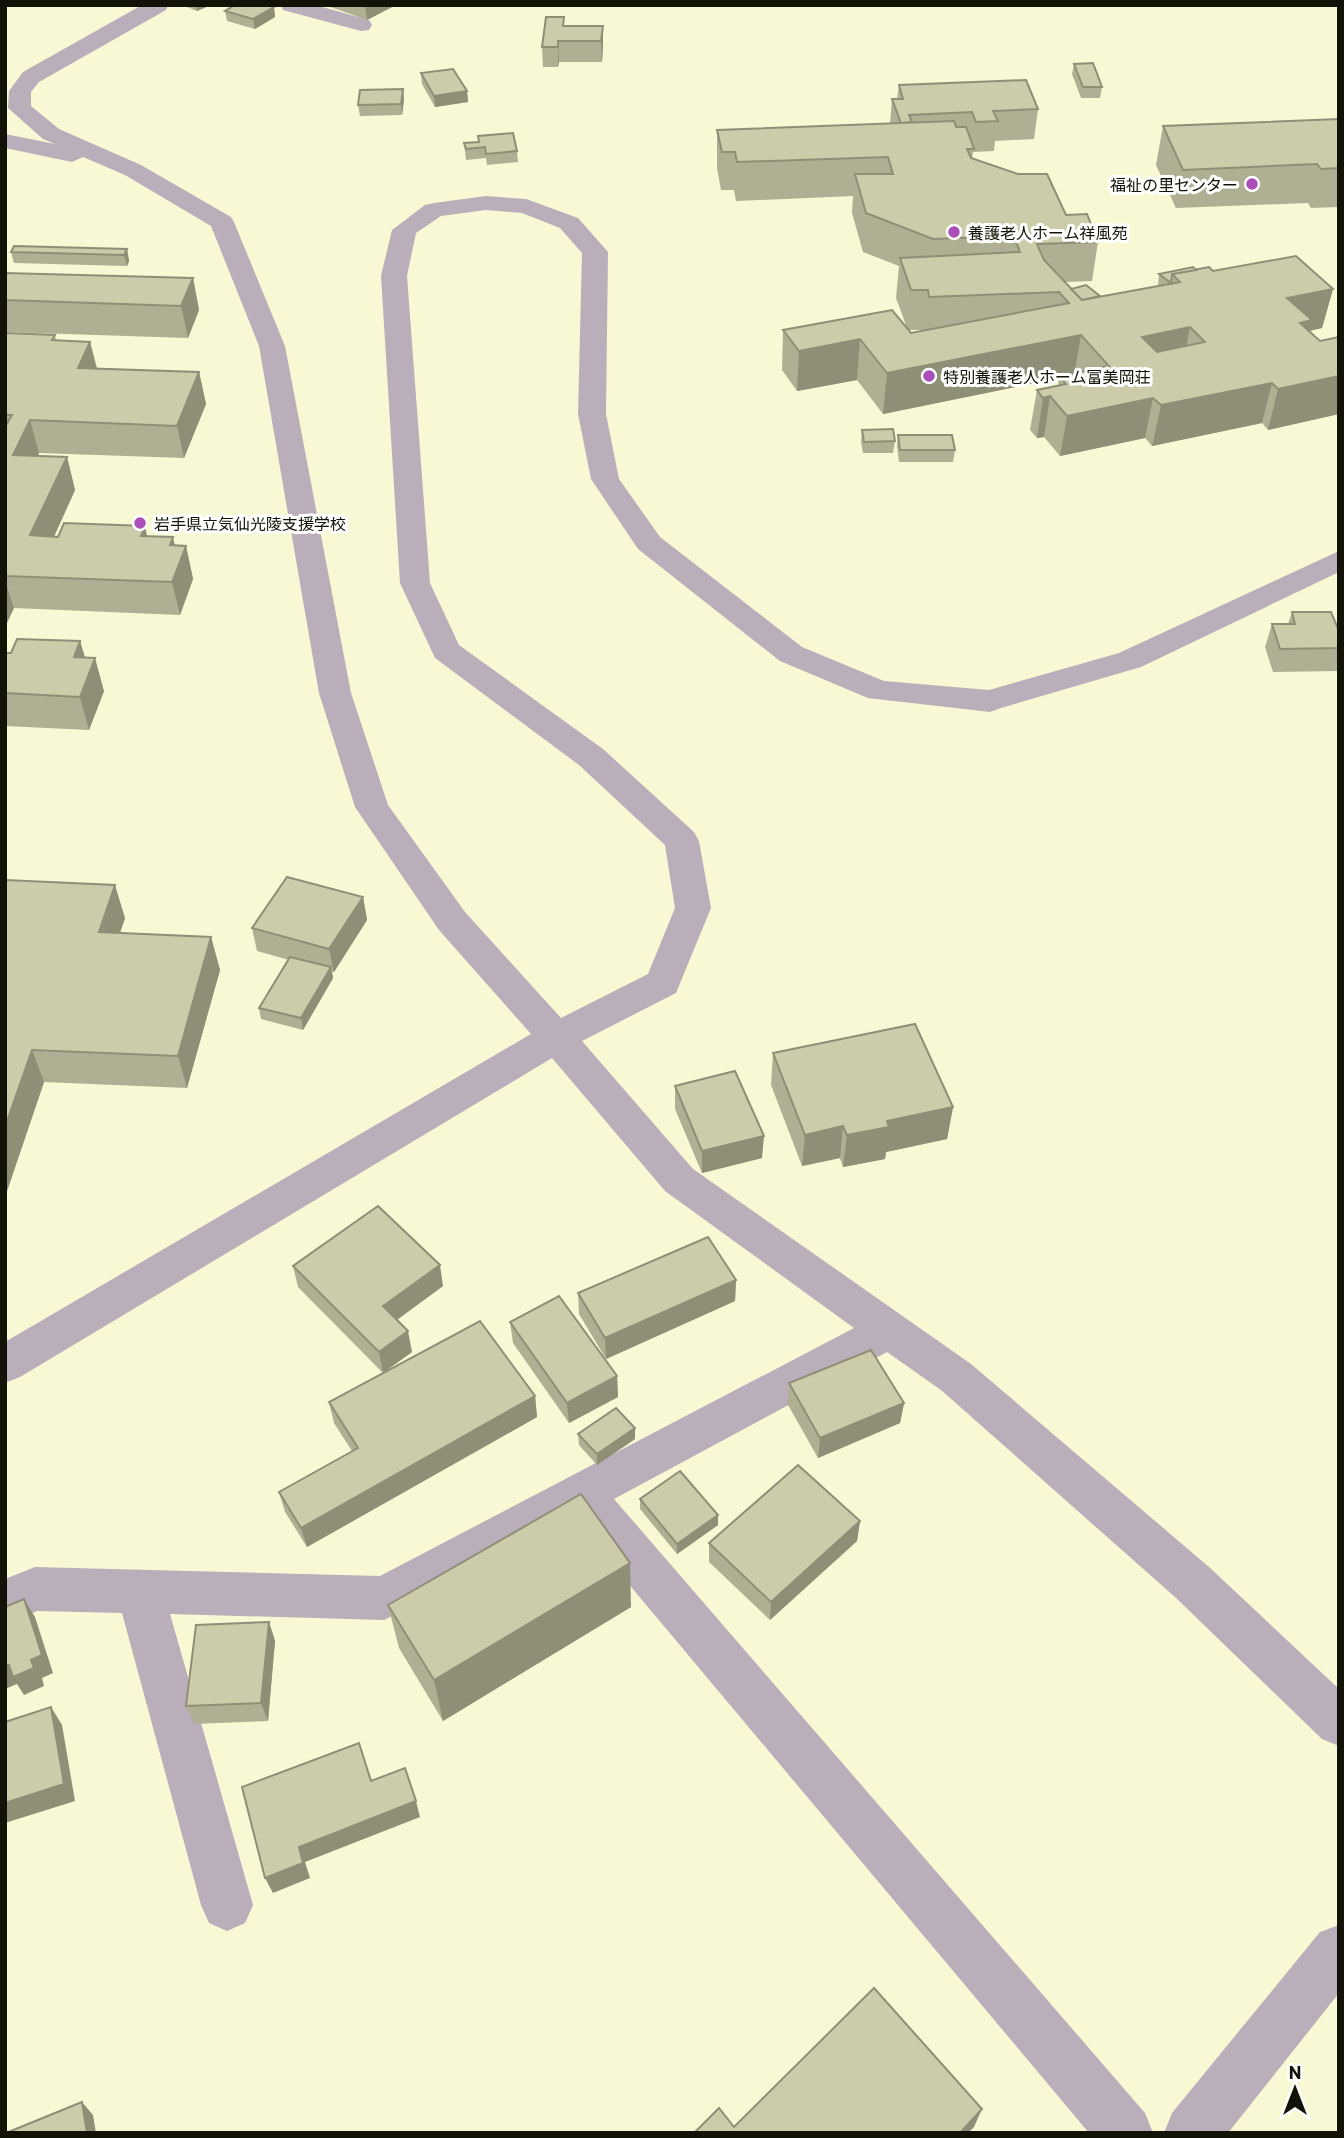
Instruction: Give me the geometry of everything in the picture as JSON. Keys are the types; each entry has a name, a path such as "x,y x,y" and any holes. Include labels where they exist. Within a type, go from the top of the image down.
{"street":[{"path":"158,5 31,78 20,91 19,108 51,134 133,170 222,222 272,346 335,693 372,807 452,921 679,1180 956,1377 1182,1573 1339,1722"},
{"path":"291,5 361,24"},
{"path":"5,141 133,170"},
{"path":"5,1364 556,1037 663,983 692,908 682,841 591,757 446,650 415,583 394,276 404,230 435,210 486,204 526,206 569,223 595,252 592,414 605,479 649,543 791,654 879,691 990,701 1130,660 1339,560"},
{"path":"5,1602 35,1589 384,1598 889,1330"},
{"path":"581,1493 1125,2133"},
{"path":"141,1591 227,1905"},
{"path":"1192,2133 1339,1951"}],"building":[{"path":"235,5 274,7 253,19 225,11"},
{"path":"546,17 564,17 563,26 603,26 601,41 558,41 558,47 542,47"},
{"path":"1093,63 1102,87 1083,87 1074,64"},
{"path":"453,69 467,91 434,96 421,73"},
{"path":"1026,80 1038,109 993,111 998,121 976,122 972,112 909,115 912,122 901,123 892,99 903,99 899,85"},
{"path":"403,89 401,104 358,105 360,90"},
{"path":"1339,119 1339,168 1321,169 1317,164 1183,170 1163,126"},
{"path":"954,121 956,127 966,127 974,149 967,149 971,158 1018,174 1047,174 1066,215 1087,214 1098,242 1037,244 1044,260 1082,300 1180,282 1172,274 1209,267 1213,271 1296,256 1333,289 1287,298 1312,320 1300,323 1320,341 1339,337 1339,376 1278,389 1272,383 1161,405 1153,398 1067,416 1050,396 1043,398 1037,390 1066,384 1060,376 1109,366 1081,335 887,373 860,339 799,351 783,330 892,310 911,333 1069,303 1059,292 929,297 928,290 911,290 900,258 1020,252 1014,236 933,239 866,213 855,174 893,174 888,157 737,162 735,152 722,152 717,130","holes":["1190,327 1205,342 1157,352 1142,337"]},
{"path":"513,133 517,151 486,154 485,147 466,149 464,143 479,142 478,136"},
{"path":"14,246 127,249 124,255 11,252"},
{"path":"1193,267 1196,270 1172,274 1171,283 1159,274"},
{"path":"5,273 193,278 181,306 5,300"},
{"path":"1086,285 1100,296 1082,300 1071,289"},
{"path":"5,333 55,335 52,340 90,342 78,368 199,372 177,426 30,420 13,455 67,457 30,535 58,537 64,523 145,526 141,536 173,537 170,545 186,546 172,582 5,576 5,427 12,415 5,415"},
{"path":"893,429 895,441 864,442 862,430"},
{"path":"898,435 952,435 955,450 900,450"},
{"path":"1292,612 1331,612 1339,631 1339,648 1280,649 1272,624 1295,624"},
{"path":"17,639 80,641 74,657 95,658 80,697 5,693 5,653 11,653"},
{"path":"287,877 363,897 329,949 252,928"},
{"path":"5,880 115,885 99,932 211,937 178,1056 32,1050 5,1127"},
{"path":"290,957 331,967 301,1018 259,1008"},
{"path":"915,1024 953,1107 887,1121 889,1127 847,1135 843,1126 805,1135 773,1053"},
{"path":"735,1071 764,1136 702,1151 675,1086"},
{"path":"378,1206 440,1265 383,1306 408,1331 379,1352 293,1266"},
{"path":"708,1237 736,1280 605,1338 578,1293"},
{"path":"559,1296 617,1376 567,1403 510,1322"},
{"path":"480,1321 535,1396 301,1528 279,1492 358,1448 329,1402"},
{"path":"871,1350 904,1403 820,1438 789,1383"},
{"path":"616,1408 635,1428 597,1454 578,1434"},
{"path":"798,1465 860,1521 771,1602 709,1543"},
{"path":"680,1471 718,1515 677,1544 640,1499"},
{"path":"581,1494 630,1563 434,1680 388,1605"},
{"path":"24,1599 42,1655 31,1660 34,1668 13,1677 9,1665 5,1666 5,1607"},
{"path":"269,1622 261,1703 186,1706 196,1625"},
{"path":"51,1707 64,1784 5,1803 5,1722"},
{"path":"359,1743 371,1781 405,1768 416,1801 299,1847 303,1863 265,1878 242,1787"},
{"path":"874,1988 982,2109 960,2133 694,2133 719,2108 734,2127"},
{"path":"82,2102 87,2133 6,2133"}],"place":[{"name":"福祉の里センター","path":"1252,184"},
{"name":"養護老人ホーム祥風苑","path":"954,232"},
{"name":"特別養護老人ホーム富美岡荘","path":"929,376"},
{"name":"岩手県立気仙光陵支援学校","path":"140,523"}]}
